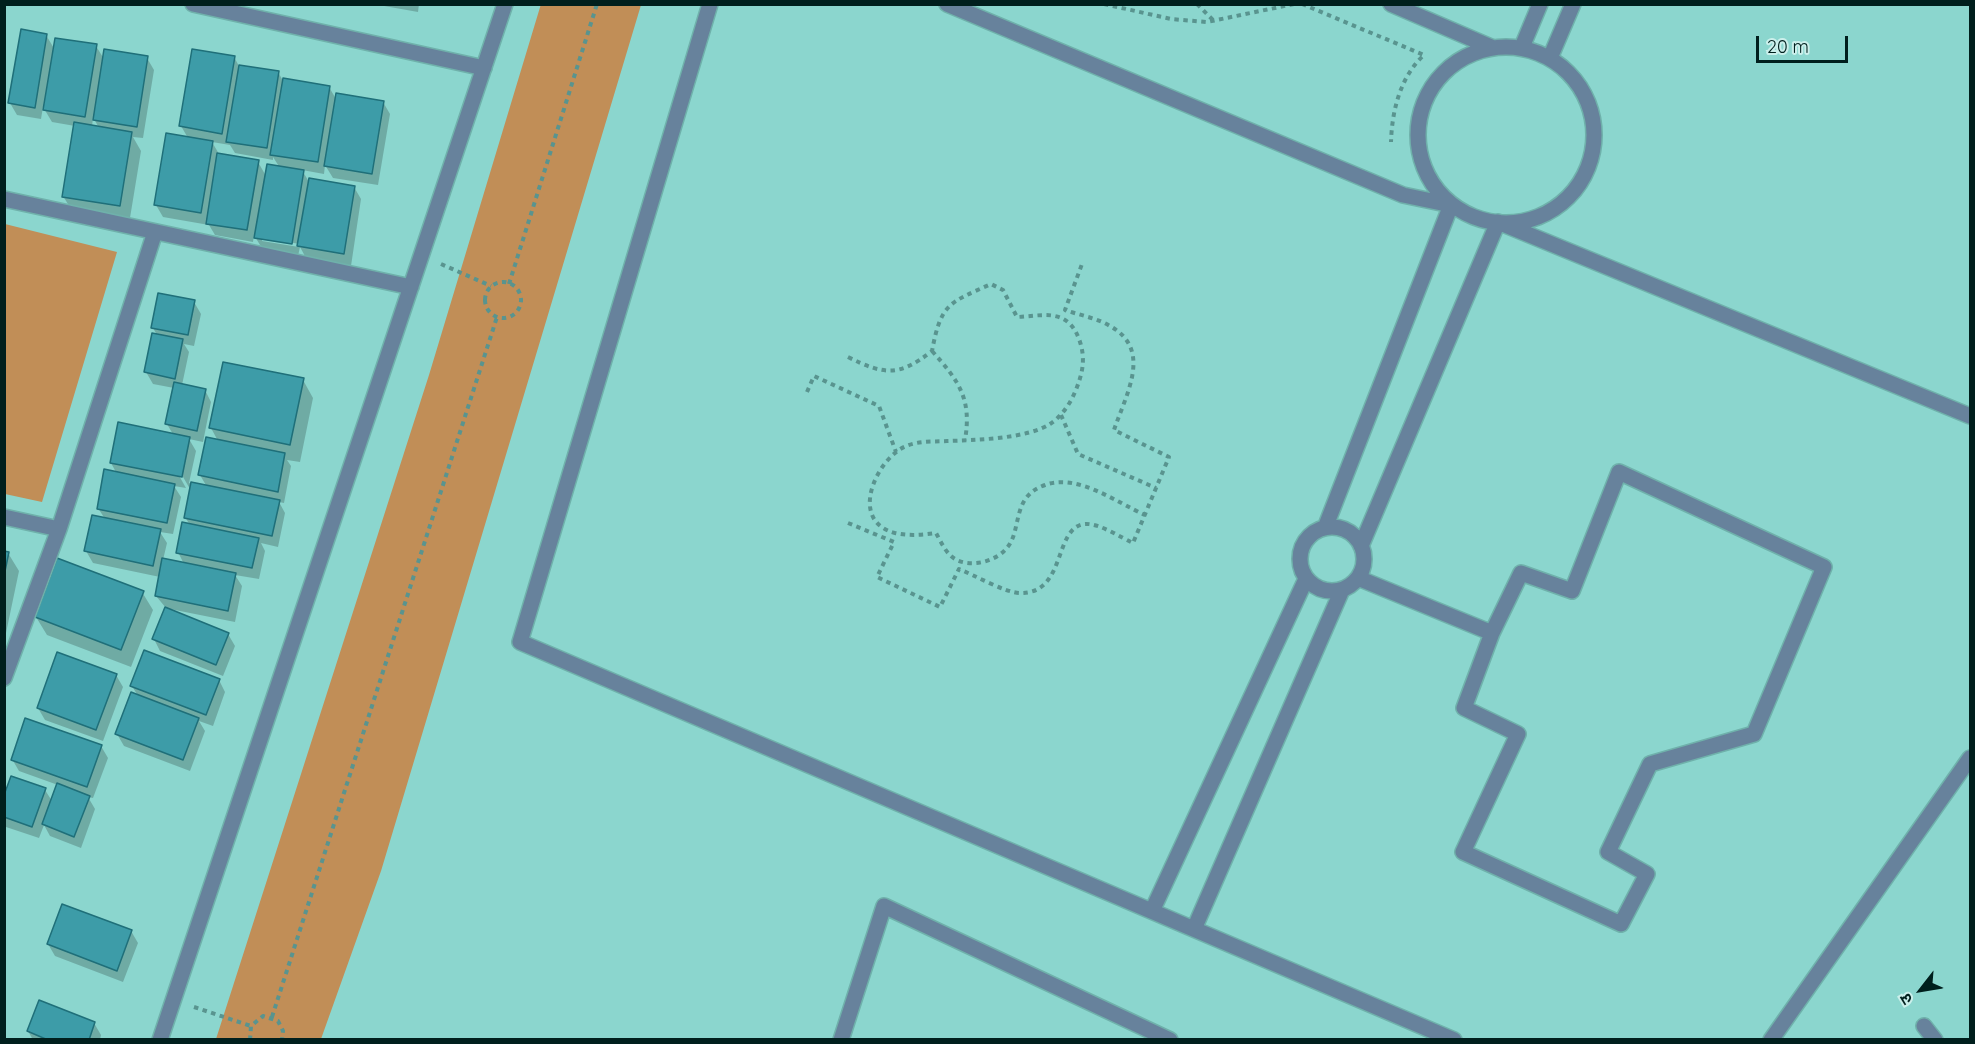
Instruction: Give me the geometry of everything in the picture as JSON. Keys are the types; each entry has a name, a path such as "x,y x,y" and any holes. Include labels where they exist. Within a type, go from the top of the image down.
{"street":[{"path":"193,4 484,68"},
{"path":"160,1040 505,4"},
{"path":"710,4 520,642 1454,1040"},
{"path":"947,4 1403,195 1451,205 1476,219 1498,222 1531,220 1556,208 1577,189 1590,164 1595,134 1589,104 1574,77 1550,58 1522,47 1491,47 1462,57 1438,76 1423,102 1417,130 1420,158 1432,184 1451,205"},
{"path":"1391,4 1491,47"},
{"path":"1522,47 1540,4"},
{"path":"1550,58 1573,4"},
{"path":"4,199 411,287"},
{"path":"1325,528 1451,205"},
{"path":"1498,222 1971,416"},
{"path":"1361,546 1498,222"},
{"path":"4,678 59,529 155,232"},
{"path":"1619,472 1824,567 1754,734 1650,764 1608,852 1647,874 1622,924 1463,852 1518,734 1464,708 1492,633 1521,573 1572,591 1619,472"},
{"path":"4,517 59,529"},
{"path":"1194,929 1342,590 1358,578 1364,557 1361,546 1346,530 1325,528 1315,532 1301,549 1299,560 1306,579 1322,590 1342,590"},
{"path":"1358,578 1492,633"},
{"path":"1152,911 1306,579"},
{"path":"1772,1040 1971,758"},
{"path":"841,1040 884,906 1170,1040"},
{"path":"1924,1026 1935,1040"}],"path":[{"path":"509,284 597,4"},
{"path":"1104,4 1171,19 1213,20 1294,4"},
{"path":"1197,4 1213,20"},
{"path":"1302,4 1424,55 1398,94 1393,112 1391,142"},
{"path":"421,255 492,287"},
{"path":"848,523 894,542 877,577 940,607 959,569 1019,593 1035,590 1048,582 1069,534 1079,526 1088,524 1133,543 1169,457 1114,430 1136,363 1126,337 1109,325 1065,310 1082,264"},
{"path":"500,282 509,284 520,293 520,305 514,314 497,317 488,310 487,293 492,287 500,282"},
{"path":"848,357 875,371 892,371 915,364 932,351 936,329 948,305 991,284 1004,290 1017,317 1048,313 1063,319 1077,334 1083,351 1083,370 1072,398 1061,415 1050,425 1028,432 965,440 915,442 896,452 879,469 871,487 868,506 879,524 893,532 917,536 936,533 950,556 959,562 981,562 1005,550 1013,539 1016,519 1026,498 1043,485 1060,482 1076,483 1145,514"},
{"path":"272,1017 497,317"},
{"path":"932,351 957,381 965,396 968,410 965,440"},
{"path":"807,392 814,376 879,406 896,452"},
{"path":"1061,415 1078,454 1156,488"},
{"path":"173,1000 251,1026"},
{"path":"250,1040 251,1026 258,1018 272,1017 282,1026 282,1040"}],"shaded area":[{"path":"541,4 641,5 381,871 321,1039 216,1039 429,375"},
{"path":"5,224 117,252 42,502 5,494"}],"building":[{"path":"21,29 47,34 35,108 8,103"},
{"path":"55,38 97,44 85,117 43,110"},
{"path":"104,49 148,56 137,127 93,120"},
{"path":"192,49 235,56 222,134 179,126"},
{"path":"239,65 279,71 267,148 226,142"},
{"path":"283,78 330,86 318,162 270,155"},
{"path":"336,93 384,101 372,174 324,166"},
{"path":"74,122 132,132 120,206 62,197"},
{"path":"166,133 213,141 201,213 154,205"},
{"path":"217,153 259,160 247,230 206,224"},
{"path":"267,164 304,170 292,244 254,238"},
{"path":"309,178 355,186 344,254 297,246"},
{"path":"158,293 195,300 188,335 151,328"},
{"path":"152,333 183,339 175,379 144,372"},
{"path":"223,362 304,378 290,445 209,428"},
{"path":"174,382 206,389 197,431 165,424"},
{"path":"118,422 190,437 182,477 110,463"},
{"path":"206,437 285,453 278,492 198,475"},
{"path":"104,469 175,484 167,523 97,509"},
{"path":"191,482 280,500 272,536 184,518"},
{"path":"92,515 161,529 153,566 84,551"},
{"path":"182,522 259,538 252,568 176,553"},
{"path":"4,551 9,552 4,576"},
{"path":"57,558 144,591 121,650 35,617"},
{"path":"162,558 236,573 228,611 155,596"},
{"path":"165,607 229,633 216,665 152,639"},
{"path":"144,650 220,679 206,715 130,686"},
{"path":"57,652 117,674 96,730 37,708"},
{"path":"131,692 199,718 183,760 115,734"},
{"path":"25,718 102,745 87,787 11,760"},
{"path":"11,776 46,788 32,827 4,817 4,795"},
{"path":"57,783 90,796 74,837 42,824"},
{"path":"62,904 132,930 117,971 47,944"},
{"path":"39,1000 95,1022 89,1040 48,1040 27,1031"}]}
